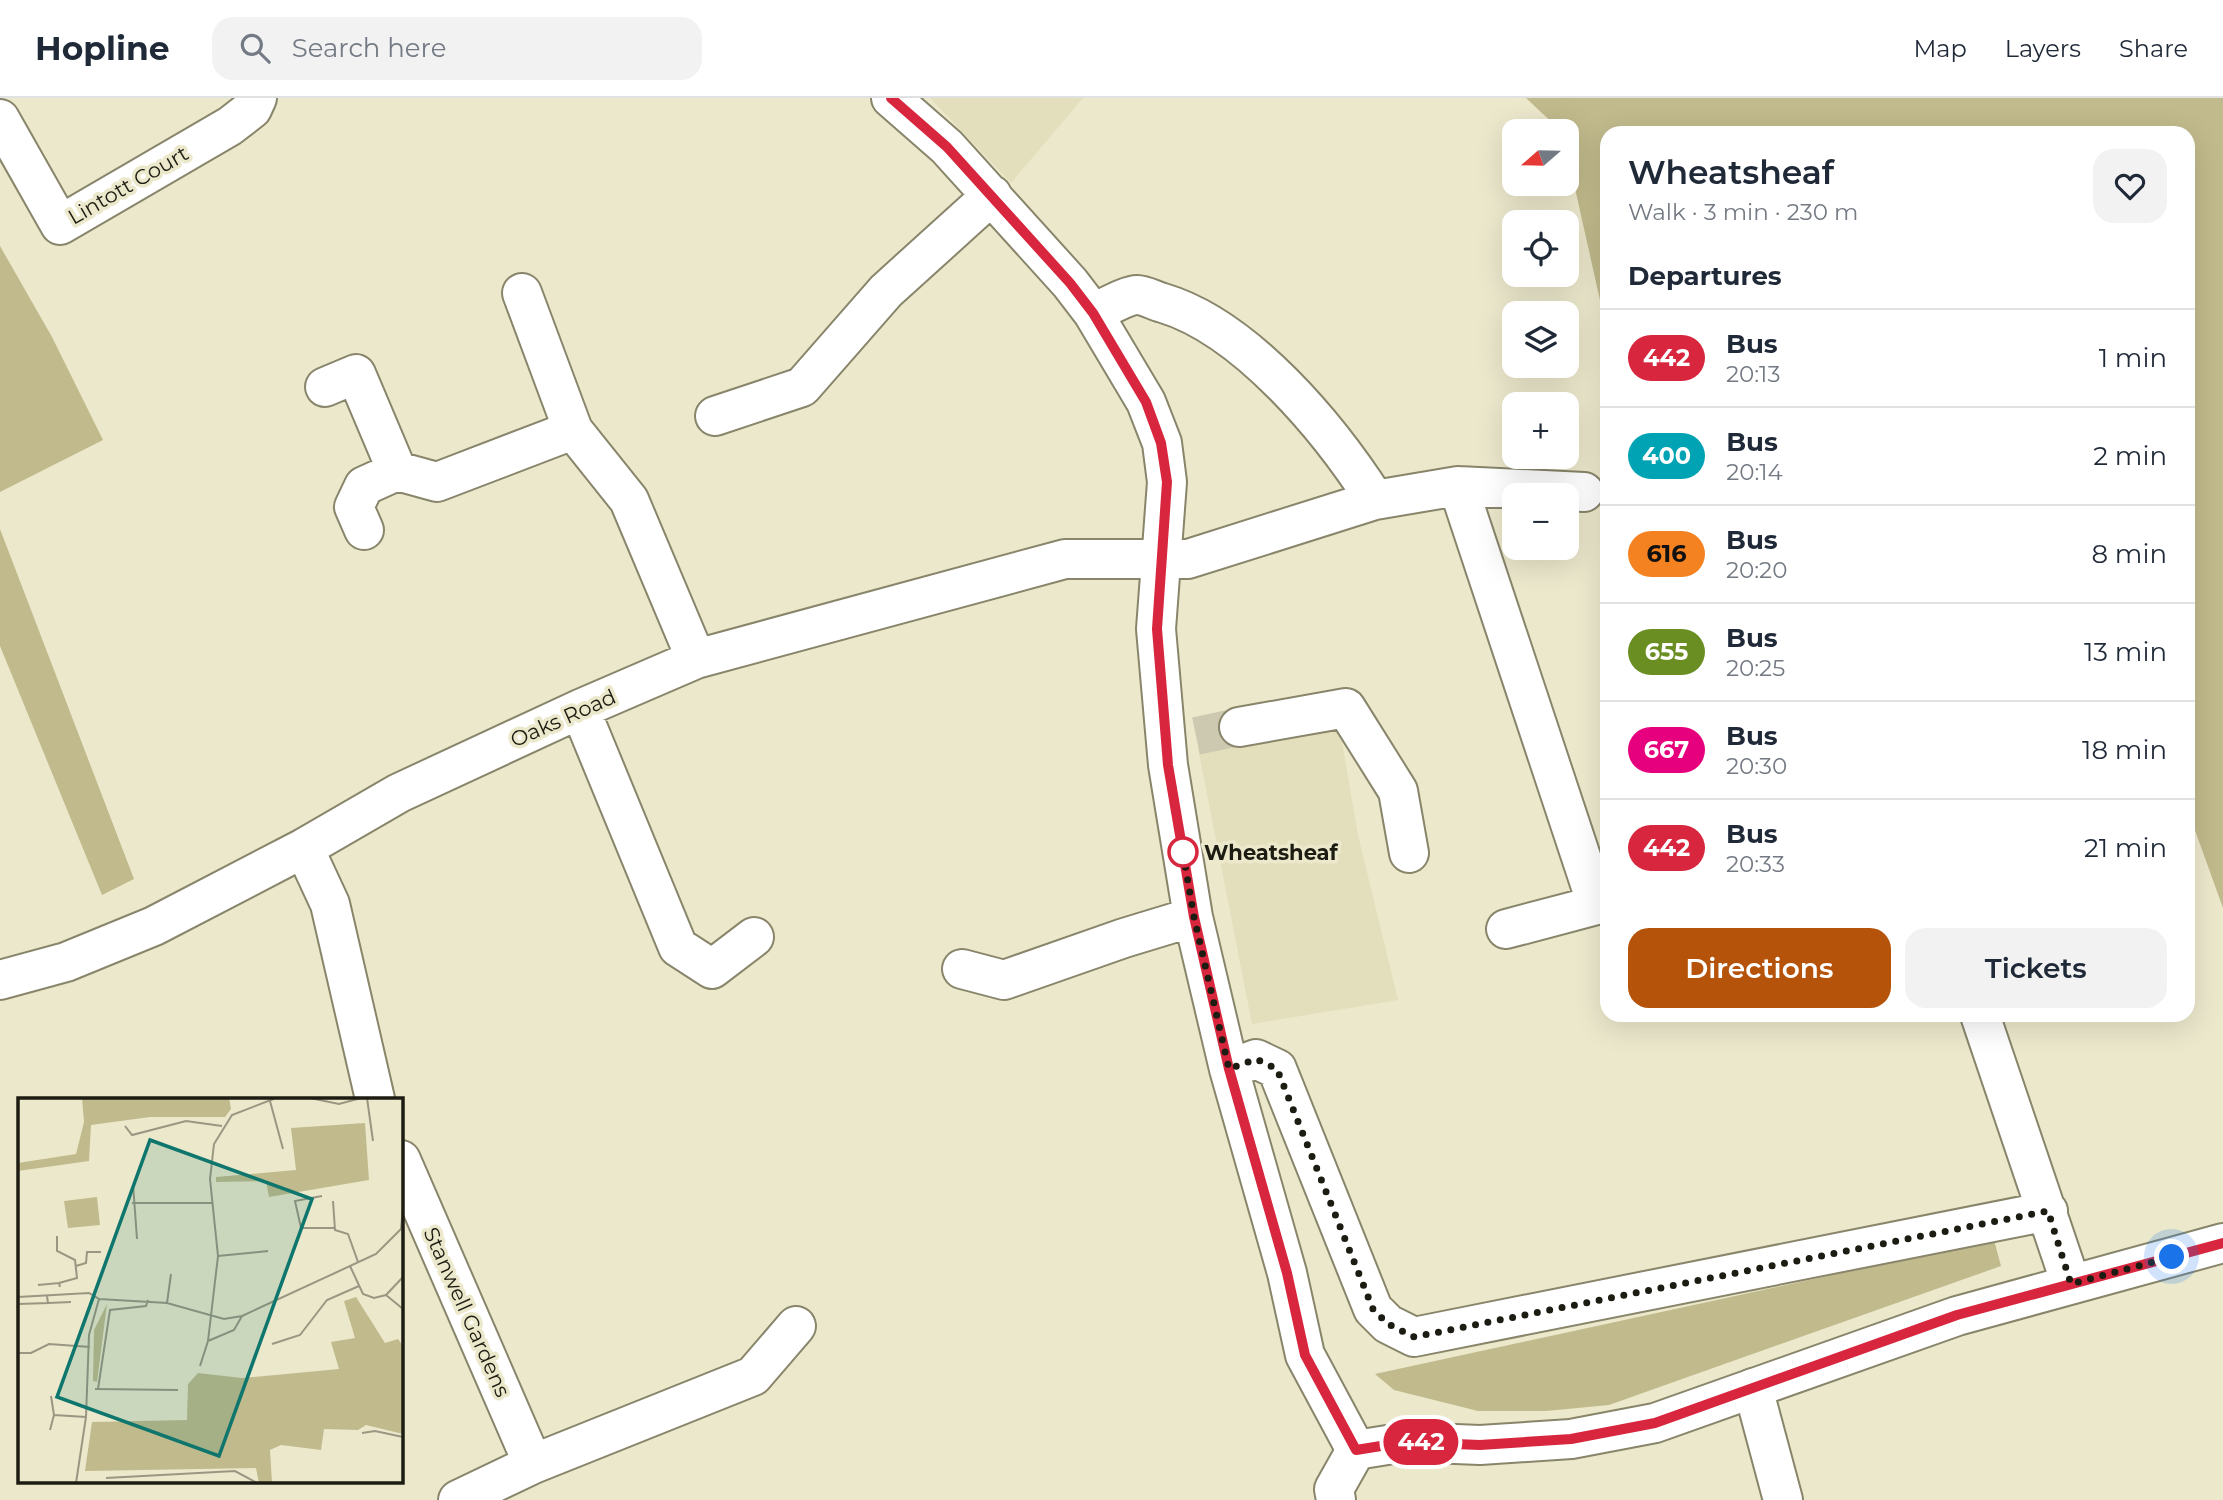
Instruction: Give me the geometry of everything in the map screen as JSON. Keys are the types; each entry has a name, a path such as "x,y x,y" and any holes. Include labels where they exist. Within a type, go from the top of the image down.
{"street":[{"name":"Lintott Court","path":"0,119 60,225 230,126 252,108 257,98"},
{"path":"891,98 947,147 1070,283 1093,313 1146,402 1161,443 1167,482 1157,629 1181,739 1168,765 1194,917 1229,1069 1287,1273 1305,1355 1356,1450"},
{"path":"715,416 802,387 886,291 992,195"},
{"path":"523,293 573,430 629,499 696,659"},
{"path":"1093,313 1136,295 1177,307 1222,333 1279,380 1356,470 1375,500"},
{"path":"325,387 356,374 397,471"},
{"path":"364,530 354,507 365,486 397,471 437,482 573,430"},
{"path":"1458,486 1597,905 1506,929"},
{"name":"Oaks Road","path":"0,980 66,962 155,926 304,848 399,793 580,709 696,659 1065,559 1188,559 1375,500 1458,486 1584,492"},
{"path":"1239,727 1346,708 1398,791 1409,853"},
{"path":"580,709 678,947 712,969 754,937"},
{"path":"304,848 330,904 375,1098"},
{"path":"962,969 1004,980 1194,917"},
{"path":"1982,1022 2071,1284"},
{"path":"1229,1069 1256,1059 1277,1069 1373,1309 1388,1324 1414,1337 2048,1211"},
{"name":"Stanwell Gardens","path":"402,1162 533,1464"},
{"path":"1356,1450 1406,1442 1480,1445 1571,1439 1655,1423 1957,1315 2223,1243"},
{"path":"458,1500 533,1464 753,1376 796,1326"},
{"path":"1753,1388 1783,1500"},
{"path":"1336,1500 1334,1489 1356,1450"}],"shaded area":[{"path":"930,98 1083,98 1011,183"},
{"path":"1526,98 2223,98 2223,908 2195,830 2195,126 1600,126 1600,300 1577,196 1579,196 1579,119 1548,119"},
{"path":"0,246 52,337 103,440 0,492"},
{"path":"0,529 134,879 102,895 0,646"},
{"path":"1338,718 1358,835 1398,1000 1252,1024 1198,748"},
{"path":"1994,1240 2001,1266 1609,1405 1546,1411 1478,1411 1394,1390 1375,1374"}],"tunnel":[{"path":"1196,736 1239,727"}],"bus line":[{"name":"442","path":"891,98 947,147 1070,283 1093,313 1146,402 1161,443 1167,482 1157,629 1168,765 1194,917 1229,1069 1287,1273 1305,1355 1356,1450 1406,1442 1480,1445 1571,1439 1655,1423 1957,1315 2223,1243"}],"place":[{"name":"Wheatsheaf","path":"1183,852"}],"route":[{"path":"1183,852 1181,841 1194,917 1229,1069 1256,1059 1277,1069 1373,1309 1388,1324 1414,1337 2048,1211 2071,1284 2172,1257"}]}
